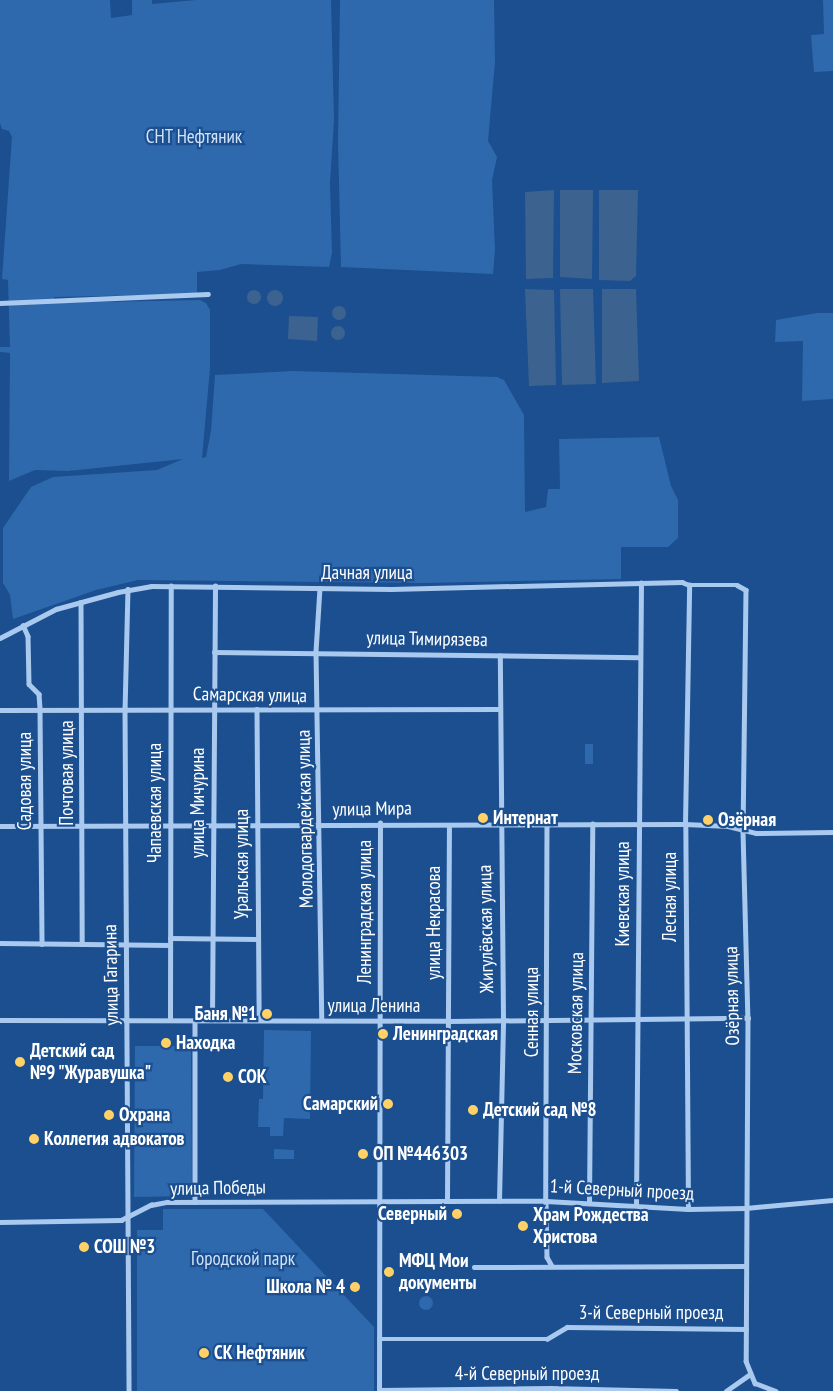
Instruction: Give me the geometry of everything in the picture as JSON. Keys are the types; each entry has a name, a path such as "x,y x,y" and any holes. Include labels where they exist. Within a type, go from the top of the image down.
{"street":[{"path":"0,303 208,294"},
{"name":"Дачная улица","path":"0,638 42,614 81,602 128,589 171,586 320,588 682,582 690,586 742,587"},
{"name":"Киевская улица","path":"636,1205 639,1020 638,825 641,583"},
{"name":"Чапаевская улица","path":"170,1020 171,586"},
{"name":"улица Мичурина","path":"212,1020 211,938 214,825 215,586"},
{"name":"Лесная улица","path":"688,1209 685,1019 685,824 690,586"},
{"name":"Озёрная улица","path":"742,587 748,596 743,831 748,1018 746,1329 749,1375"},
{"name":"Молодогвардейская улица","path":"320,588 316,652 321,824 322,1020"},
{"name":"улица Гагарина","path":"128,589 125,708 129,1391"},
{"name":"Почтовая улица","path":"81,602 82,944"},
{"name":"Садовая улица","path":"23,625 28,636 29,684 39,694 40,710 39,826 42,944"},
{"name":"улица Тимирязева","path":"214,652 640,657"},
{"name":"Жигулёвская улица","path":"499,1200 503,1020 499,824 500,656"},
{"name":"Самарская улица","path":"0,710 82,708 213,708 319,711 500,710"},
{"name":"Уральская улица","path":"257,709 259,1020"},
{"name":"улица Мира","path":"0,826 380,823 449,826 499,824 685,824 728,826 743,831 833,832"},
{"name":"Ленинградская улица","path":"379,1390 380,823"},
{"name":"Сенная улица","path":"547,824 546,1201 547,1256 552,1266"},
{"name":"Московская улица","path":"589,1203 592,1020 592,824"},
{"name":"улица Некрасова","path":"448,1200 449,826"},
{"path":"170,938 257,939"},
{"path":"0,943 170,945"},
{"name":"улица Ленина","path":"0,1020 379,1020 449,1022 748,1018"},
{"path":"195,1020 195,1202"},
{"name":"1-й Северный проезд","path":"380,1201 546,1201 688,1209 746,1208 833,1200"},
{"name":"улица Победы","path":"0,1222 111,1221 129,1218 151,1206 195,1202 380,1201"},
{"path":"474,1267 746,1266"},
{"name":"3-й Северный проезд","path":"379,1339 547,1339 567,1328 746,1329"},
{"path":"726,1391 749,1375 761,1386 776,1391"},
{"name":"4-й Северный проезд","path":"379,1390 550,1389 676,1391"}],"green space":[{"name":"СНТ Нефтяник","path":"0,0 110,0 111,18 132,15 132,0 152,0 152,4 196,0 331,0 334,120 330,183 332,253 329,267 241,264 220,270 197,272 197,294 54,297 53,303 200,300 206,303 210,310 210,368 202,458 206,457 211,431 215,375 293,371 497,377 504,380 524,415 525,512 546,507 548,489 560,489 559,439 659,437 671,486 678,500 678,538 668,547 621,547 621,579 424,583 138,580 96,590 13,619 10,595 3,583 3,528 31,487 53,477 157,470 183,459 68,471 35,470 9,481 10,353 0,352 0,347 10,347 8,280 2,279 12,137 9,131 2,129 0,123"},
{"path":"340,0 494,0 495,62 488,141 497,157 492,180 495,250 493,274 341,267 338,142"},
{"path":"823,0 833,0 833,71 814,72 811,35 824,34"},
{"path":"817,313 833,313 833,399 802,401 803,341 775,342 776,320"},
{"path":"585,744 593,744 593,764 585,764"},
{"path":"264,1030 311,1031 310,1119 284,1118 283,1136 270,1136 270,1127 258,1127 259,1099 263,1099"},
{"path":"135,1046 191,1046 192,1196 134,1197"},
{"path":"274,1149 294,1150 294,1159 274,1159"},
{"name":"Городской парк","path":"163,1209 263,1209 374,1327 374,1391 137,1391 137,1230 163,1230"},
{"path":"426,1296 431,1298 433,1303 431,1308 426,1310 421,1308 419,1303 421,1298"}],"shaded area":[{"path":"554,190 553,278 526,279 525,192"},
{"path":"560,190 593,190 592,279 560,277"},
{"path":"599,190 638,190 636,276 630,281 599,280"},
{"path":"525,289 554,290 556,385 529,386"},
{"path":"560,289 593,289 596,384 562,385"},
{"path":"602,289 636,289 639,381 602,383"},
{"path":"251,290 257,290 261,297 257,304 251,304 247,300 247,294"},
{"path":"275,290 283,298 275,306 267,298"},
{"path":"336,306 342,306 346,313 342,320 336,320 332,316 332,310"},
{"path":"289,316 318,317 317,341 288,339"},
{"path":"335,326 341,326 345,333 341,340 335,340 331,336 331,330"}],"place":[{"name":"Интернат","path":"483,818"},
{"name":"Озёрная","path":"708,820"},
{"name":"Баня №1","path":"267,1014"},
{"name":"Ленинградская","path":"383,1034"},
{"name":"Находка","path":"166,1043"},
{"name":"Детский сад №9 \"Журавушка\"","path":"20,1062"},
{"name":"СОК","path":"228,1077"},
{"name":"Самарский","path":"388,1104"},
{"name":"Детский сад №8","path":"473,1110"},
{"name":"Охрана","path":"109,1115"},
{"name":"Коллегия адвокатов","path":"34,1139"},
{"name":"ОП №446303","path":"363,1154"},
{"name":"Северный","path":"457,1214"},
{"name":"Храм Рождества Христова","path":"523,1226"},
{"name":"СОШ №3","path":"84,1247"},
{"name":"МФЦ Мои документы","path":"389,1272"},
{"name":"Школа № 4","path":"355,1287"},
{"name":"СК Нефтяник","path":"204,1353"}]}
